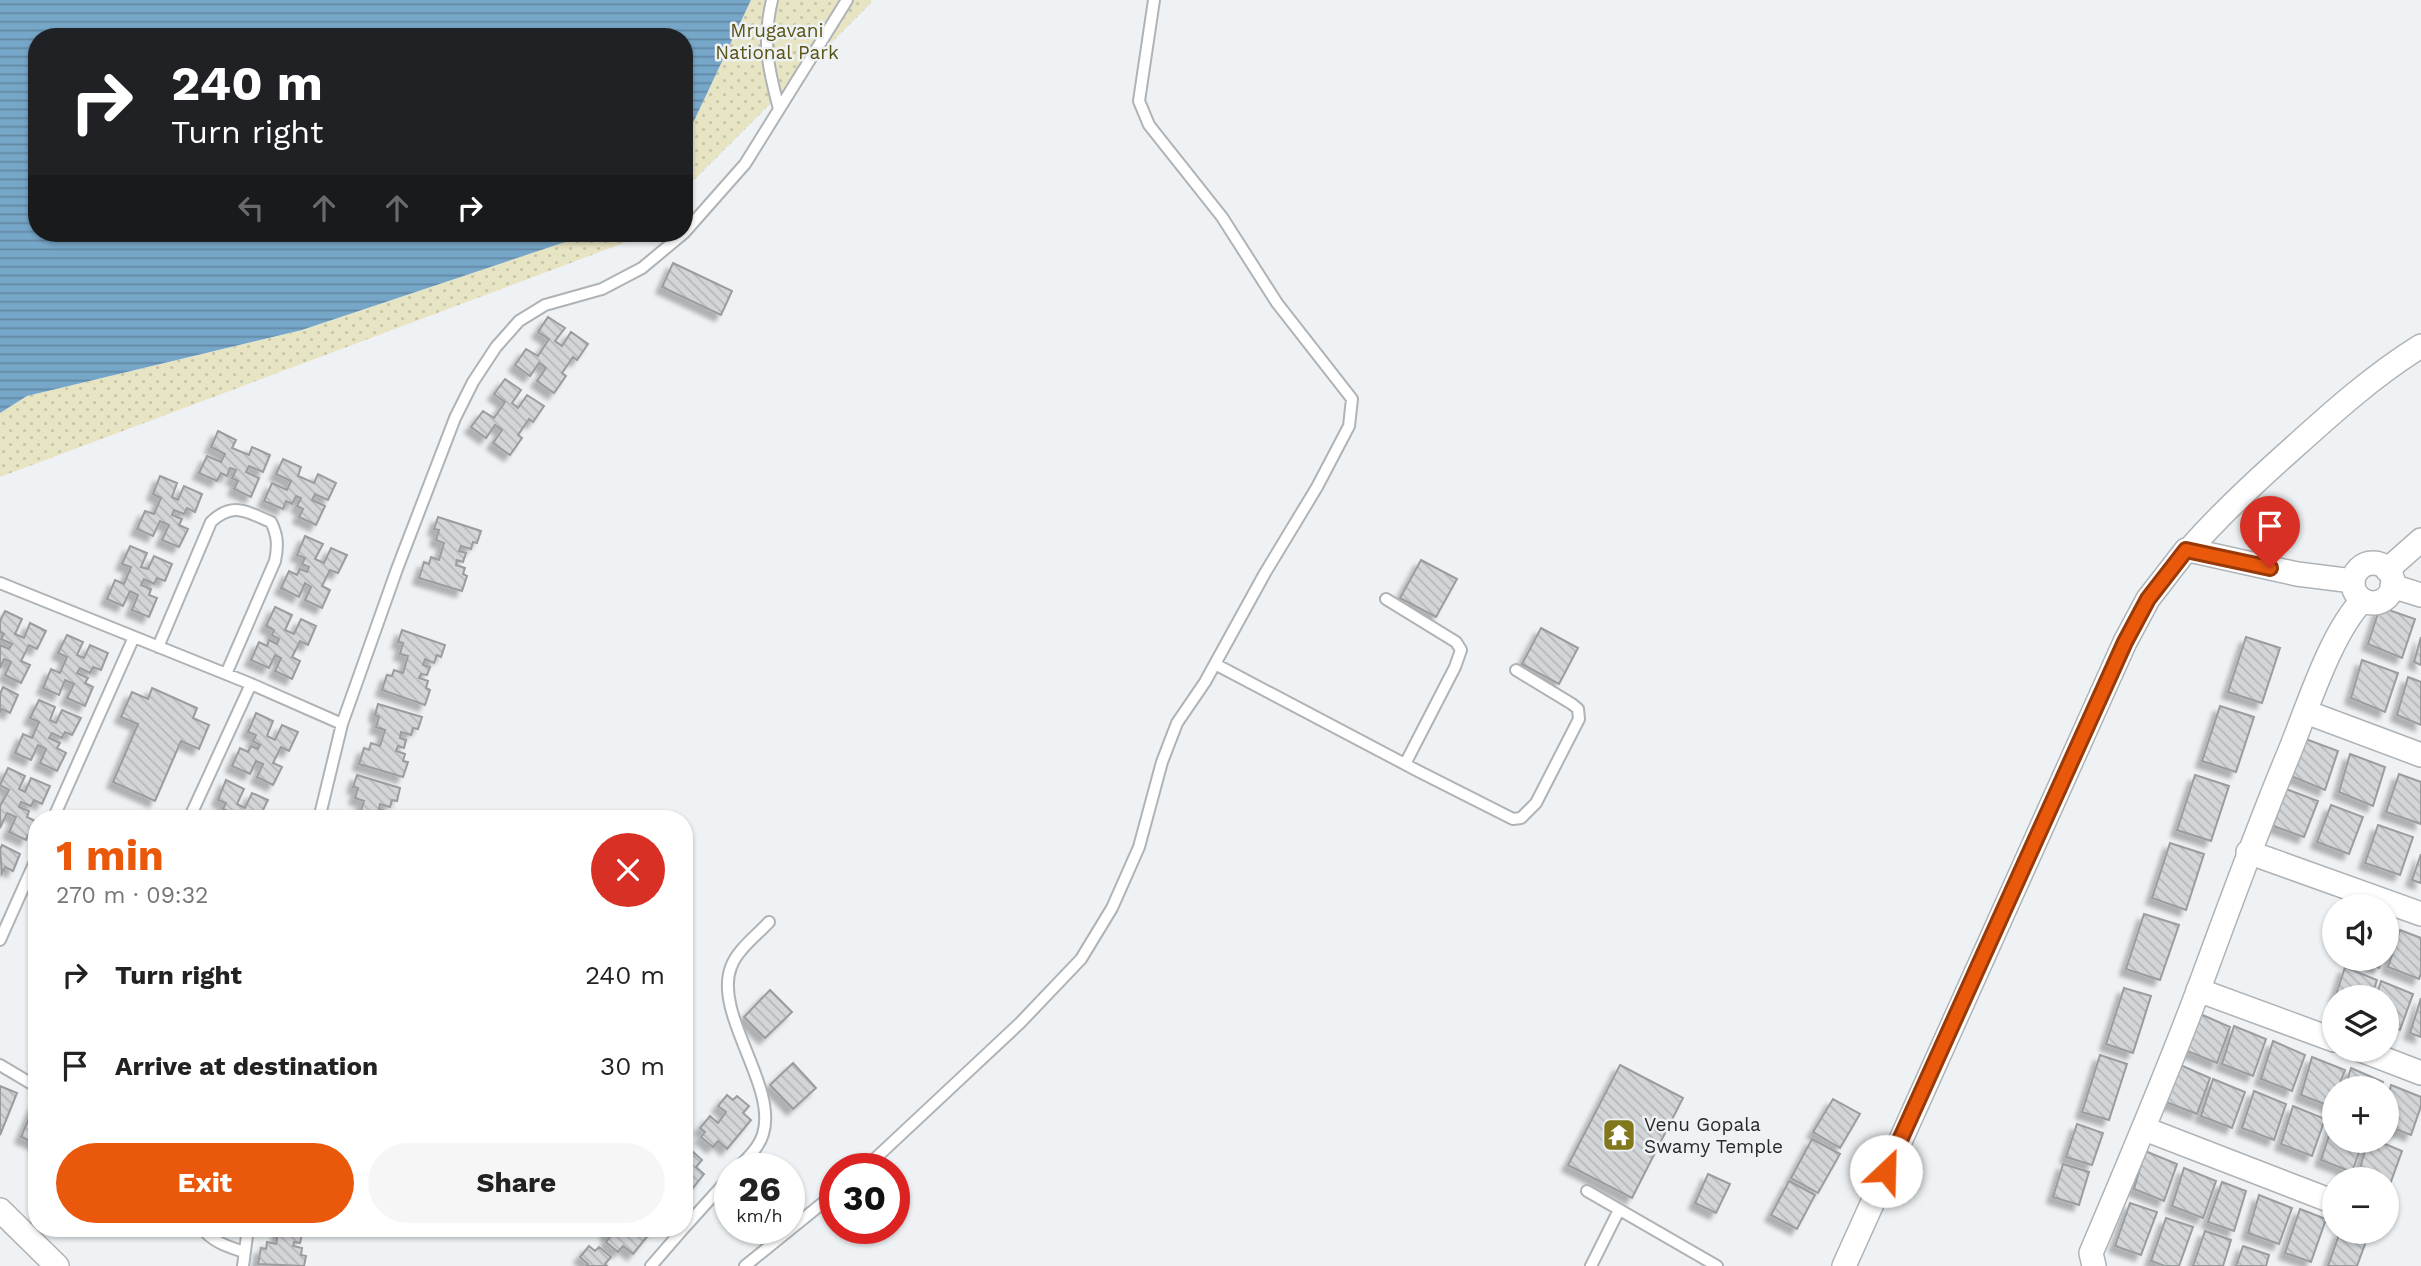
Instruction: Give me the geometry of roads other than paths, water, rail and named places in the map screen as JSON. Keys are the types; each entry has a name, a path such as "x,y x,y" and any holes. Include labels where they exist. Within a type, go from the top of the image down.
{"street":[{"path":"1844,1266 2125,642 2148,599 2186,550 2189,550 2215,521 2350,396 2421,346"},
{"path":"2189,550 2297,574 2358,591 2377,603 2389,595 2390,578 2421,540"},
{"path":"2094,1266 2091,1253 2145,1129 2248,852 2358,591 2356,571 2368,563 2382,565 2390,578 2421,595"},
{"path":"2306,712 2421,755"},
{"path":"2248,852 2421,914"},
{"path":"2198,990 2322,1036"},
{"path":"2392,1062 2421,1073"},
{"path":"2145,1129 2322,1197"},
{"path":"0,1210 57,1266"}],"lane":[{"path":"772,0 765,43 768,69 779,109"},
{"path":"693,223 745,164 847,0"},
{"path":"881,1153 1020,1023 1081,959 1112,908 1139,846 1162,762 1177,723 1215,664 1349,426 1352,398 1277,303 1222,217 1149,125 1139,101 1154,0"},
{"path":"321,810 342,724 454,418 472,382 496,347 519,321 545,305 602,289 642,268 673,242"},
{"path":"158,647 211,522 221,512 241,510 271,522 277,535 277,548 275,561 226,674"},
{"path":"0,583 251,684 342,724"},
{"path":"1386,599 1456,642 1461,650 1455,667 1405,764"},
{"path":"58,810 134,637"},
{"path":"1215,664 1513,819 1521,818 1529,812 1579,719 1578,709 1572,704 1516,670"},
{"path":"192,810 251,684"},
{"path":"0,940 28,877"},
{"path":"751,1153 763,1135 766,1109 729,1002 730,970 738,955 769,922"},
{"path":"0,1065 28,1082"},
{"path":"1587,1191 1717,1266"},
{"path":"693,1218 714,1195"},
{"path":"745,1266 819,1206"},
{"path":"1591,1266 1619,1210"},
{"path":"211,1237 244,1251"},
{"path":"243,1266 246,1237"},
{"path":"651,1266 676,1237"}],"water":[{"path":"0,0 751,0 693,123 693,28 28,28 28,242 565,242 302,330 27,396 0,413"}],"place":[{"name":"Venu Gopala Swamy Temple","path":"1619,1135"}],"park label":[{"name":"Mrugavani National Park","path":"777,41"}]}
